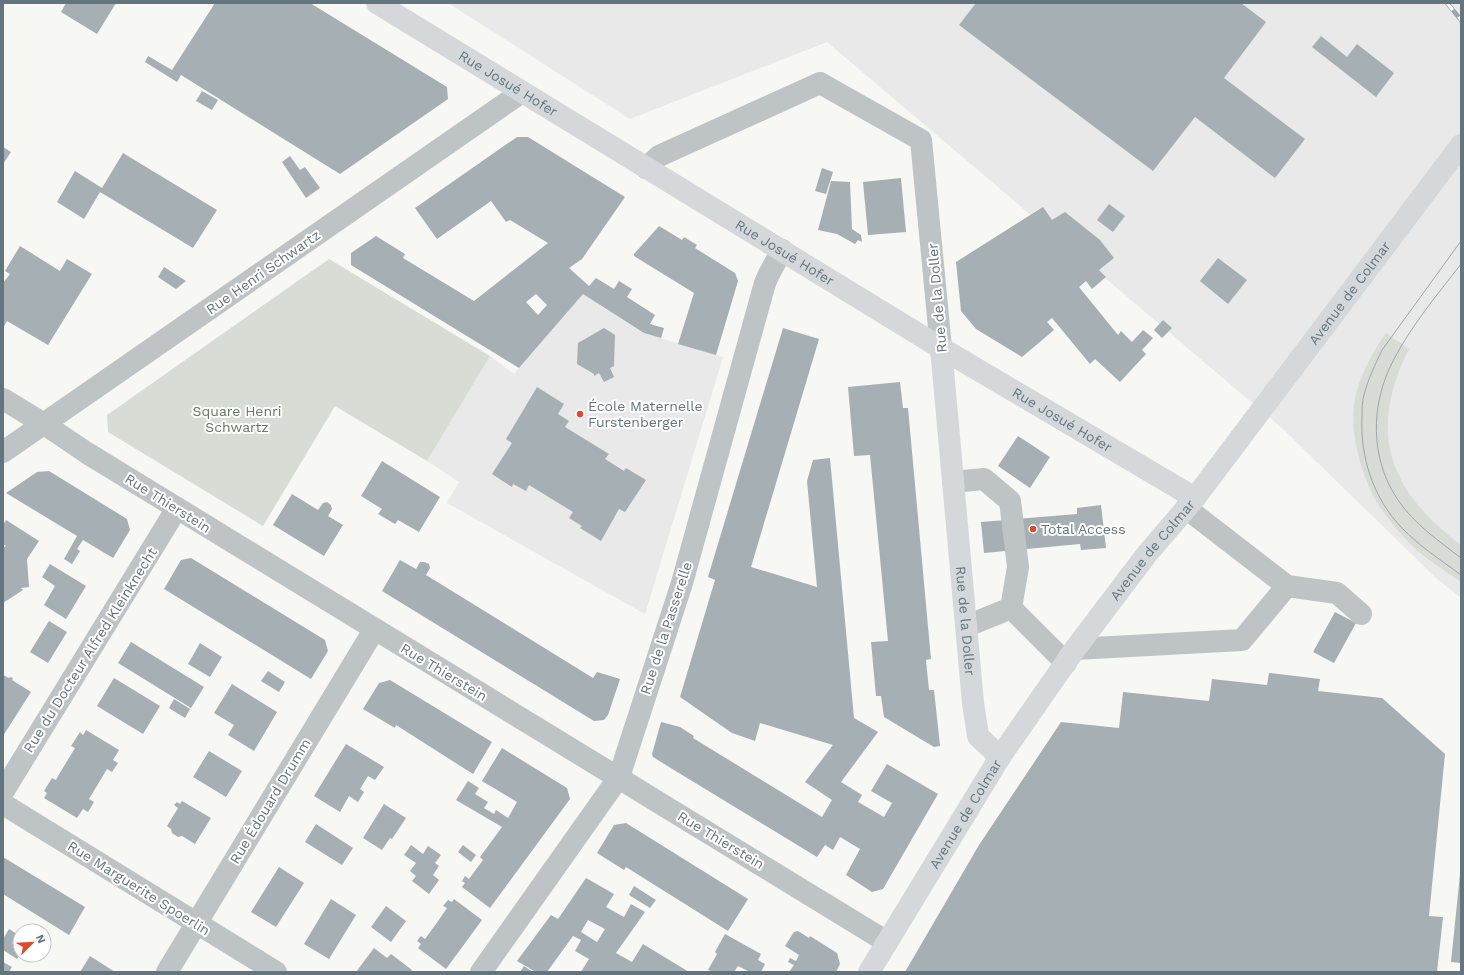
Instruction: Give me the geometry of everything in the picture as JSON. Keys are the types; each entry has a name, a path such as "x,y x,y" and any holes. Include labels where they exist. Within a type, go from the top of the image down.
{"main road":[{"name":"Rue Josué Hofer","path":"377,3 941,348 1136,463 1191,503"},
{"name":"Avenue de Colmar","path":"869,972 1000,757 1070,656 1147,554 1191,503 1461,145"},
{"name":"Rue de la Doller","path":"941,348 973,703 978,736 1000,757"}],"street":[{"name":"Rue de la Doller","path":"646,168 659,156 820,83 921,140 941,348"},
{"name":"Rue Henri Schwartz","path":"3,452 522,92"},
{"name":"Rue de la Passerelle","path":"481,972 619,777 682,582 765,283 782,250"},
{"name":"Rue Thierstein","path":"3,399 87,453 374,630 619,777 887,942"},
{"path":"953,482 984,479 1010,501 1018,567 1011,608"},
{"path":"1191,503 1287,586 1337,593 1361,614"},
{"name":"Rue du Docteur Alfred Kleinknecht","path":"3,792 177,508"},
{"path":"1011,608 1070,656 1242,640 1287,586"},
{"path":"967,626 1011,608"},
{"name":"Rue Édouard Drumm","path":"166,972 374,630"},
{"name":"Rue Marguerite Spoerlin","path":"3,804 276,972"}],"shaded area":[{"path":"448,3 1461,3 1461,598 1436,578 1283,429 827,42 630,119"},
{"name":"École Maternelle Furstenberger","path":"583,294 644,333 723,357 645,614 447,503 459,482 427,461 490,356 514,374"}],"green space":[{"name":"Square Henri Schwartz","path":"329,259 490,356 427,461 335,406 263,526 108,432 107,415"},
{"path":"1386,333 1409,349 1396,379 1389,407 1388,433 1392,458 1402,481 1417,503 1436,524 1461,545 1461,582 1410,544 1394,526 1375,499 1367,483 1359,459 1353,422 1355,399 1367,364"}],"building":[{"path":"66,3 116,3 97,34 61,12"},
{"path":"215,3 310,3 447,87 448,99 340,174 181,75 177,82 145,62 148,56 172,70"},
{"path":"976,3 1241,3 1266,22 1224,78 1305,139 1275,178 1195,117 1153,171 959,25"},
{"path":"1321,36 1347,57 1357,44 1394,73 1376,97 1312,47"},
{"path":"202,91 218,100 212,110 196,101"},
{"path":"517,137 528,137 625,197 582,259 569,268 589,286 596,278 614,289 619,281 632,289 627,297 655,315 650,324 664,328 661,338 644,333 583,294 519,368 351,265 351,253 376,236 405,254 403,258 474,301 548,243 510,220 506,222 491,201 437,239 415,208","holes":["536,294 547,305 538,315 526,302"]},
{"path":"3,147 11,152 3,164"},
{"path":"123,153 217,210 193,248 100,192 84,219 57,202 75,171 102,188"},
{"path":"290,156 300,170 305,167 320,188 306,198 282,162"},
{"path":"822,168 833,172 826,194 815,191"},
{"path":"901,178 906,232 868,235 863,182"},
{"path":"831,181 850,182 852,229 861,235 862,242 858,240 855,244 837,234 818,230"},
{"path":"1109,204 1125,216 1113,232 1097,220"},
{"path":"1043,207 1052,220 1065,212 1100,240 1114,258 1099,270 1106,277 1092,289 1086,281 1079,287 1118,335 1121,331 1132,342 1143,330 1153,338 1142,350 1146,354 1120,382 1095,359 1090,364 1052,318 1047,322 1054,330 1022,357 976,329 961,311 956,262"},
{"path":"659,226 682,240 684,237 697,245 695,248 735,273 738,281 716,355 678,344 694,293 634,256 634,254"},
{"path":"20,246 60,271 67,259 92,274 48,345 7,321 3,328 3,283 10,274 5,271"},
{"path":"1218,258 1247,280 1228,304 1200,281"},
{"path":"164,267 186,281 176,289 158,277"},
{"path":"1163,320 1172,328 1162,338 1154,330"},
{"path":"604,328 615,335 614,366 610,368 614,377 604,382 599,373 594,376 594,374 577,364 578,343"},
{"path":"783,328 819,339 751,567 817,587 807,481 813,460 830,458 854,718 878,732 841,782 862,795 858,802 884,817 892,803 871,791 887,764 938,794 883,889 872,892 846,875 860,849 840,837 833,850 825,845 817,857 653,757 652,754 661,722 680,727 694,736 693,738 822,817 832,800 805,782 833,745 760,723 755,741 732,733 680,697 715,580 708,577"},
{"path":"900,382 903,408 908,408 931,659 926,660 929,690 934,690 940,746 934,747 884,717 881,696 876,696 871,642 888,641 870,455 854,456 848,387"},
{"path":"537,387 564,404 558,414 569,421 565,427 609,454 605,459 624,471 626,468 646,480 625,512 619,509 601,541 580,528 582,526 569,518 573,512 529,485 526,491 513,484 512,487 492,474 512,443 506,439"},
{"path":"1018,436 1050,457 1030,488 998,466"},
{"path":"382,461 440,497 419,532 398,520 395,524 378,514 382,509 361,496"},
{"path":"49,471 127,519 130,530 113,558 83,540 77,549 80,551 72,564 64,559 77,536 6,493 37,472"},
{"path":"292,494 318,510 323,503 327,502 331,505 332,509 328,516 343,525 324,556 273,525"},
{"path":"1101,505 1106,548 1081,550 1080,544 984,553 981,522 1077,514 1077,508"},
{"path":"6,520 39,541 27,559 29,587 21,588 23,590 3,603 3,548 6,546 3,544 3,525"},
{"path":"191,558 325,640 328,651 311,679 164,589 181,560"},
{"path":"400,560 416,569 420,562 429,564 430,568 426,575 593,678 597,672 620,679 608,715 604,720 594,721 382,591"},
{"path":"50,564 86,586 66,619 44,605 55,586 42,577"},
{"path":"1335,612 1356,623 1334,663 1313,652"},
{"path":"49,621 67,632 48,663 30,652"},
{"path":"131,642 204,687 191,708 118,663"},
{"path":"200,643 222,657 210,677 188,664"},
{"path":"268,671 285,682 279,692 261,681"},
{"path":"1269,673 1320,679 1318,691 1382,698 1445,754 1429,916 1443,917 1437,972 905,972 979,845 1061,722 1119,728 1123,692 1209,701 1212,679 1267,685"},
{"path":"3,675 13,678 12,680 31,692 3,736"},
{"path":"114,678 160,706 143,734 97,706"},
{"path":"390,680 492,742 473,774 396,725 395,728 363,709 379,683"},
{"path":"232,684 277,712 254,751 228,735 234,725 214,713"},
{"path":"174,699 190,709 185,718 169,708"},
{"path":"86,730 119,750 113,760 118,763 112,772 107,769 89,799 94,802 88,812 83,809 77,818 44,798 47,793 44,791 52,778 56,780 75,748 71,746 80,732 83,735"},
{"path":"346,744 384,767 375,780 368,776 360,789 364,792 358,802 349,796 340,812 314,796"},
{"path":"502,748 567,788 570,799 490,908 462,887 465,883 462,881 465,876 469,879 483,860 480,857 502,827 456,800 468,781 479,788 475,794 488,802 484,808 494,814 496,810 508,818 517,802 482,781"},
{"path":"209,751 242,771 226,797 193,777"},
{"path":"182,801 211,818 195,844 182,836 178,837 172,833 171,829 167,826 178,808 174,805 177,802 180,804"},
{"path":"384,804 406,818 392,839 390,838 382,850 363,838"},
{"path":"626,823 748,899 728,931 626,867 624,870 597,853 614,825"},
{"path":"316,824 353,848 342,865 305,842"},
{"path":"411,845 423,854 428,846 441,855 435,863 439,866 433,875 439,880 429,894 412,881 416,876 410,871 416,863 404,855"},
{"path":"463,845 476,855 471,862 458,852"},
{"path":"3,857 85,907 69,935 52,923 3,894"},
{"path":"279,867 304,883 276,927 251,912"},
{"path":"1461,874 1461,963 1451,962"},
{"path":"586,878 614,894 606,907 624,917 631,904 645,912 616,953 632,962 643,944 689,972 581,972 589,959 575,951 581,940 573,936 547,972 536,972 517,961 551,915 558,919","holes":["588,920 605,929 597,942 581,932"]},
{"path":"634,886 656,900 650,908 629,895"},
{"path":"331,899 356,915 329,959 304,944"},
{"path":"454,899 482,920 446,969 418,948 421,944 417,941 421,936 425,939 447,908 443,906 448,900 452,902"},
{"path":"386,906 406,921 391,942 371,927"},
{"path":"9,929 12,931 12,956 3,950 3,939"},
{"path":"798,931 809,938 810,936 837,953 840,964 836,972 789,972 794,965 788,962 790,958 796,961 799,955 785,946 794,932"},
{"path":"725,934 761,954 758,960 765,964 761,972 750,972 738,966 734,972 710,972 711,971 708,970 717,954 715,952"},
{"path":"374,948 387,958 391,954 412,970 411,972 356,972"},
{"path":"90,956 115,972 80,972"},
{"path":"3,962 12,967 9,972 3,972"},
{"path":"524,966 533,972 520,972"}],"tram line":[{"path":"1461,241 1382,350 1366,389 1362,408 1363,447 1366,462 1370,476 1383,504 1402,528 1416,541 1461,575"},
{"path":"1461,264 1416,323 1393,361 1385,378 1380,396 1376,432 1382,467 1389,484 1404,509 1436,539 1461,558"}],"railway":[{"path":"1447,3 1461,20"}],"place":[{"name":"École Maternelle Furstenberger","path":"580,414"},
{"name":"Total Access","path":"1033,529"}]}
